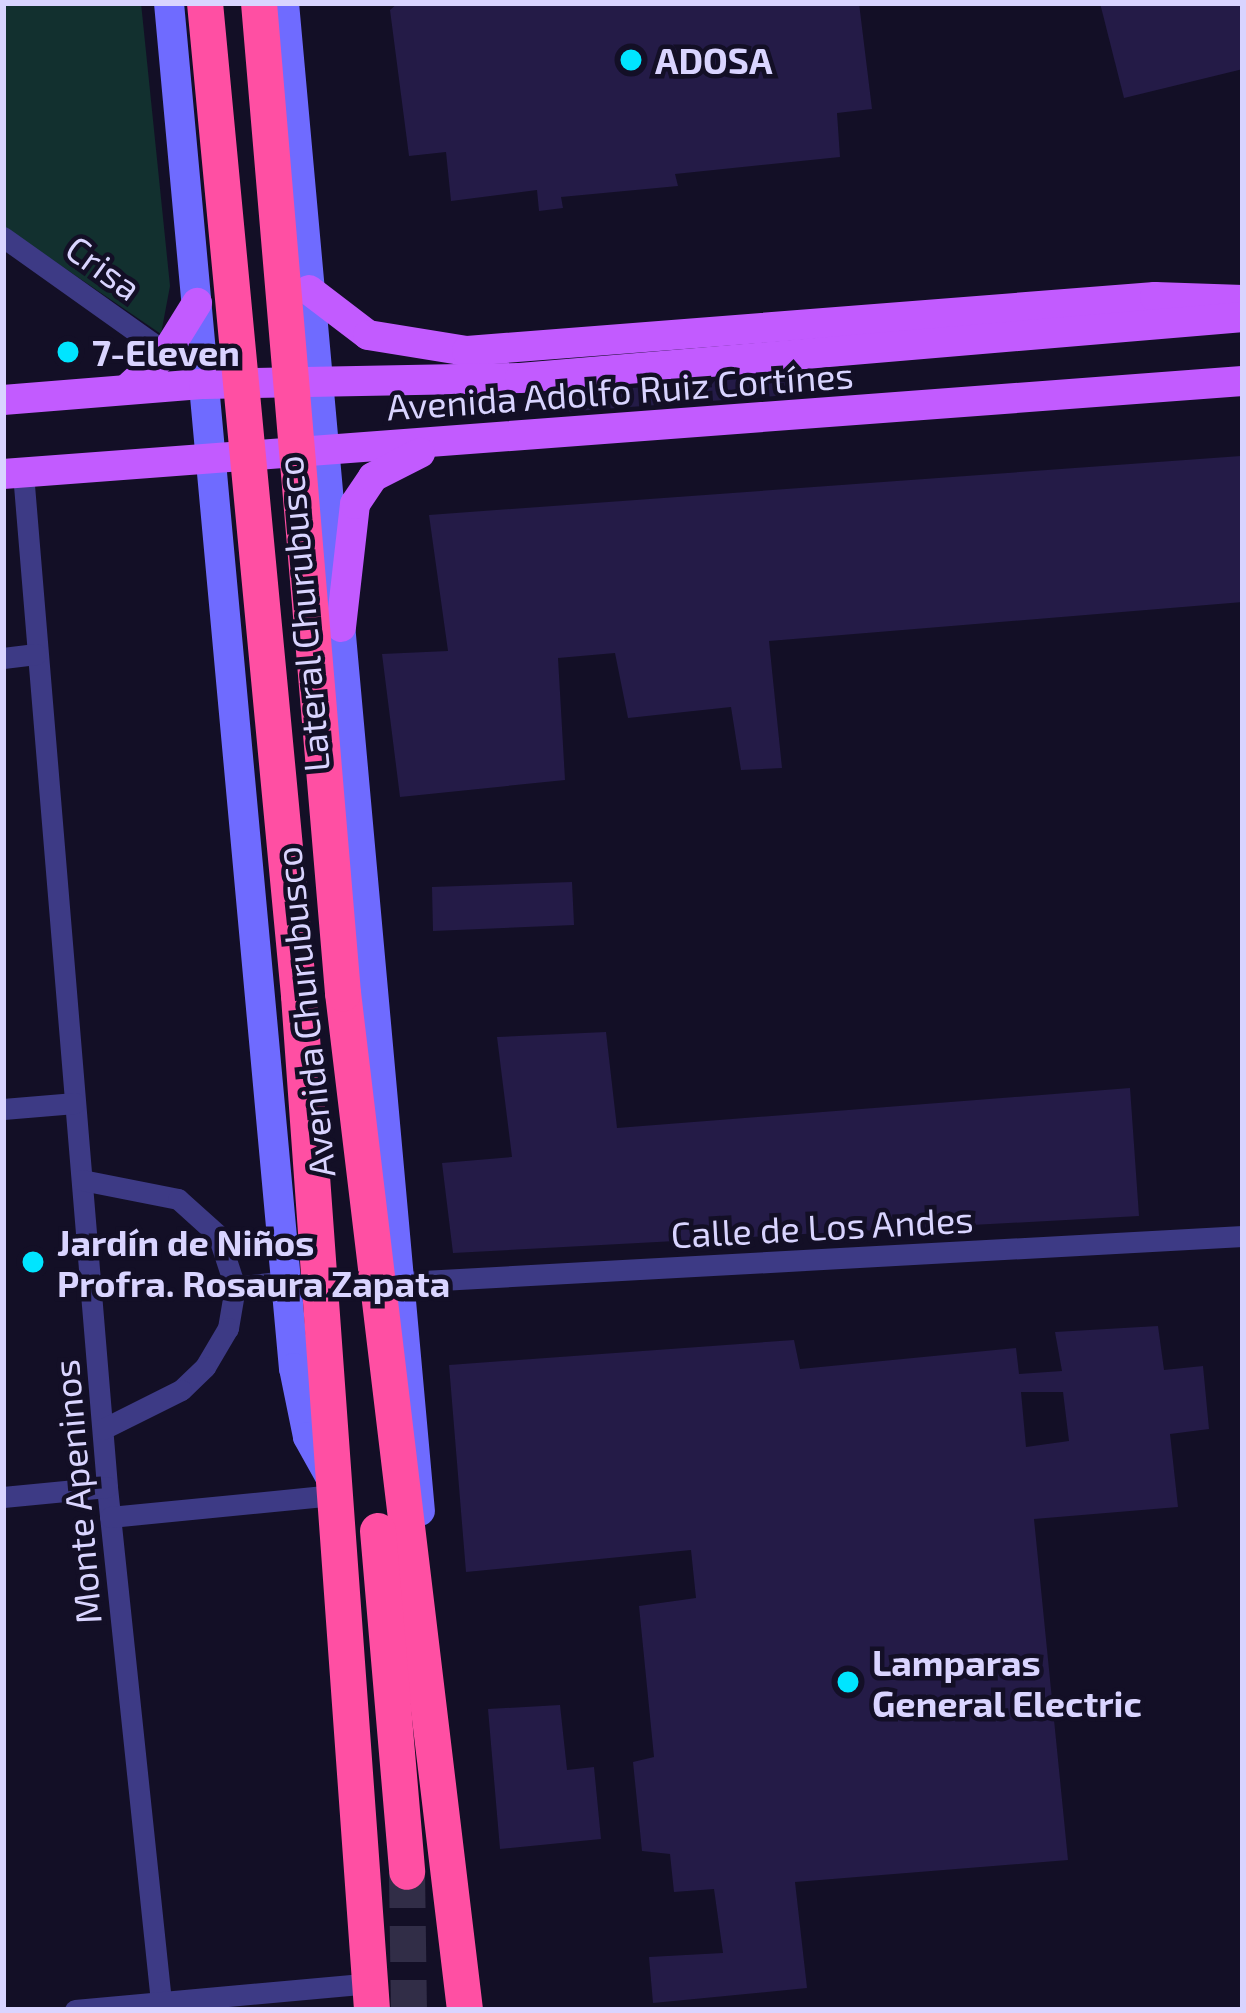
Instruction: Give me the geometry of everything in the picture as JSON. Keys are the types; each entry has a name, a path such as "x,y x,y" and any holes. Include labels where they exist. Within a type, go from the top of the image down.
{"highway":[{"name":"Avenida Churubusco","path":"206,3 299,995 371,1996"},
{"name":"Avenida Churubusco","path":"259,3 343,993 407,1576 465,2010"},
{"path":"377,1320 366,1388 407,1872"}],"main road":[{"path":"309,290 368,335 467,351 1155,297 1243,300"},
{"path":"127,389 166,352 197,303"},
{"name":"Avenida Adolfo Ruiz Cortínes","path":"3,400 203,384 520,378 1243,317"},
{"name":"Avenida Adolfo Ruiz Cortínes","path":"13,473 210,457 445,446 1243,381"},
{"path":"341,627 355,504 393,462 445,446"}],"street":[{"name":"Lateral Churubusco","path":"170,3 286,1281 302,1418 334,1488"},
{"name":"Lateral Churubusco","path":"284,3 404,1282 420,1511 407,1576"},
{"name":"Crisa","path":"3,237 166,352"},
{"name":"Monte Apeninos","path":"13,473 36,654 107,1487 161,2002"},
{"path":"219,544 334,534"},
{"path":"228,638 341,627"},
{"path":"3,658 36,654"},
{"path":"3,1109 74,1103"},
{"path":"82,1180 178,1198 218,1235 235,1286 228,1328 205,1367 181,1390 103,1429"},
{"name":"Calle de Los Andes","path":"404,1282 1243,1236"},
{"path":"235,1286 286,1281"},
{"path":"3,1497 107,1487"},
{"path":"110,1516 334,1488"},
{"path":"75,2010 161,2002 371,1996"}],"green space":[{"path":"3,3 141,3 170,286 161,334 3,226"}],"building":[{"name":"ADOSA","path":"398,3 859,3 872,109 837,113 840,157 675,174 678,186 561,197 563,208 539,211 537,190 451,201 446,152 409,156 390,10"},
{"path":"1100,3 1243,3 1243,69 1124,98"},
{"path":"787,375 790,395 563,412 561,394"},
{"path":"1241,456 1243,602 769,641 782,768 741,770 731,707 628,718 615,653 558,658 565,780 400,797 382,654 448,651 429,515"},
{"path":"572,882 574,925 433,931 432,887"},
{"path":"606,1032 617,1128 1130,1088 1139,1216 453,1253 442,1163 512,1157 497,1037"},
{"name":"Lamparas General Electric","path":"1158,1326 1164,1370 1203,1366 1209,1429 1170,1434 1178,1507 1034,1519 1068,1860 795,1882 807,1988 653,2003 649,1957 723,1953 714,1889 674,1892 670,1854 642,1851 633,1762 654,1757 639,1606 696,1598 691,1550 466,1572 449,1365 794,1340 800,1369 1016,1348 1019,1374 1062,1371 1055,1332","holes":["1021,1392 1063,1392 1069,1441 1026,1447"]},
{"path":"560,1705 567,1770 594,1767 601,1839 500,1849 488,1709"}],"tunnel":[{"path":"407,1872 409,2010"}],"place":[{"name":"ADOSA","path":"631,60"},
{"name":"7-Eleven","path":"68,352"},
{"name":"Jardín de Niños Profra. Rosaura Zapata","path":"33,1262"},
{"name":"Lamparas General Electric","path":"848,1682"}]}
